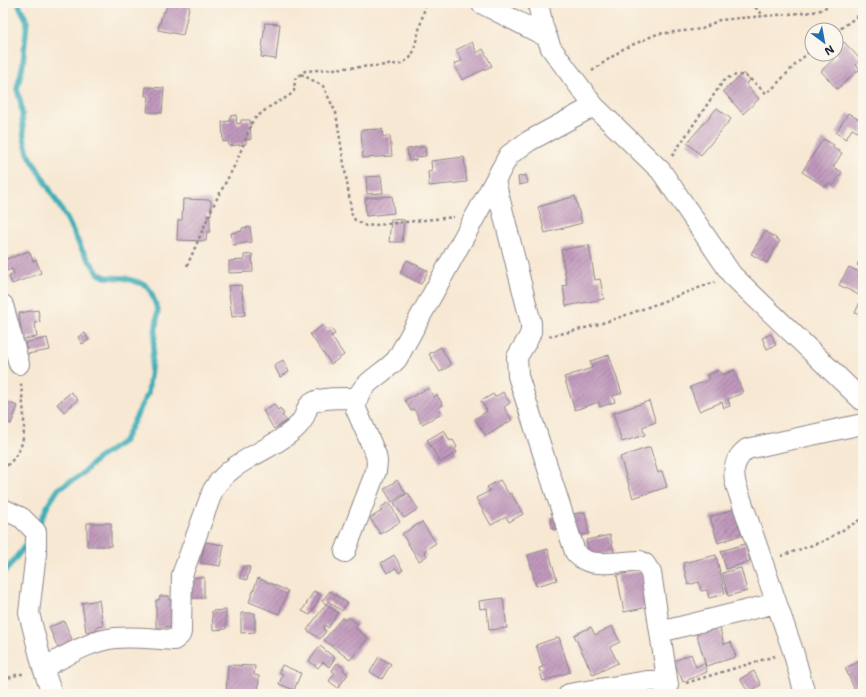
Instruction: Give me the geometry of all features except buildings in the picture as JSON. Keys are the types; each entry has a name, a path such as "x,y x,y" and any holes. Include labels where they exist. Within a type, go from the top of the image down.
{"street":[{"path":"481,3 547,37"},
{"path":"538,3 551,48 594,106 661,171 732,275 848,384 863,400"},
{"path":"345,552 376,471 376,455 356,409 356,398 366,384 389,367 397,359 509,155 519,147 594,106"},
{"path":"494,181 531,323 531,332 517,358 518,376 575,552 583,559 594,563 640,561 645,564 650,573 668,686"},
{"path":"3,305 19,364"},
{"path":"43,668 77,649 103,641 125,637 174,640 178,637 181,632 182,575 213,490 217,483 233,469 290,433 304,418 308,407 311,404 318,400 356,398"},
{"path":"805,694 793,651 735,480 734,468 736,459 747,449 863,424"},
{"path":"3,509 22,518 36,532 36,553 29,613 43,668 52,694"},
{"path":"660,632 776,603"},
{"path":"569,694 647,681 656,681 668,686"}],"path":[{"path":"187,266 213,206 236,162 253,120 269,107 289,96 294,91 295,79 305,71 401,64 410,58 413,53 426,3"},
{"path":"751,3 764,16"},
{"path":"577,83 623,49 656,34 702,29 719,20 813,12 821,10 833,3"},
{"path":"844,26 863,12"},
{"path":"661,171 724,80 738,74 744,75 766,93 772,89 804,57"},
{"path":"301,73 322,86 336,113 352,215 355,220 366,226 476,215"},
{"path":"528,339 570,333 599,324 732,275"},
{"path":"3,470 15,458 21,448 23,439 24,430 19,364"},
{"path":"762,563 824,541 863,518"},
{"path":"668,686 679,685 793,651"}],"waterway":[{"path":"18,3 27,21 23,64 17,89 21,104 24,138 28,153 67,219 82,250 98,273 105,277 124,278 144,284 150,290 158,310 148,393 124,441 97,459 80,476 59,488 48,505 37,528"},
{"path":"3,573 30,539"}]}
